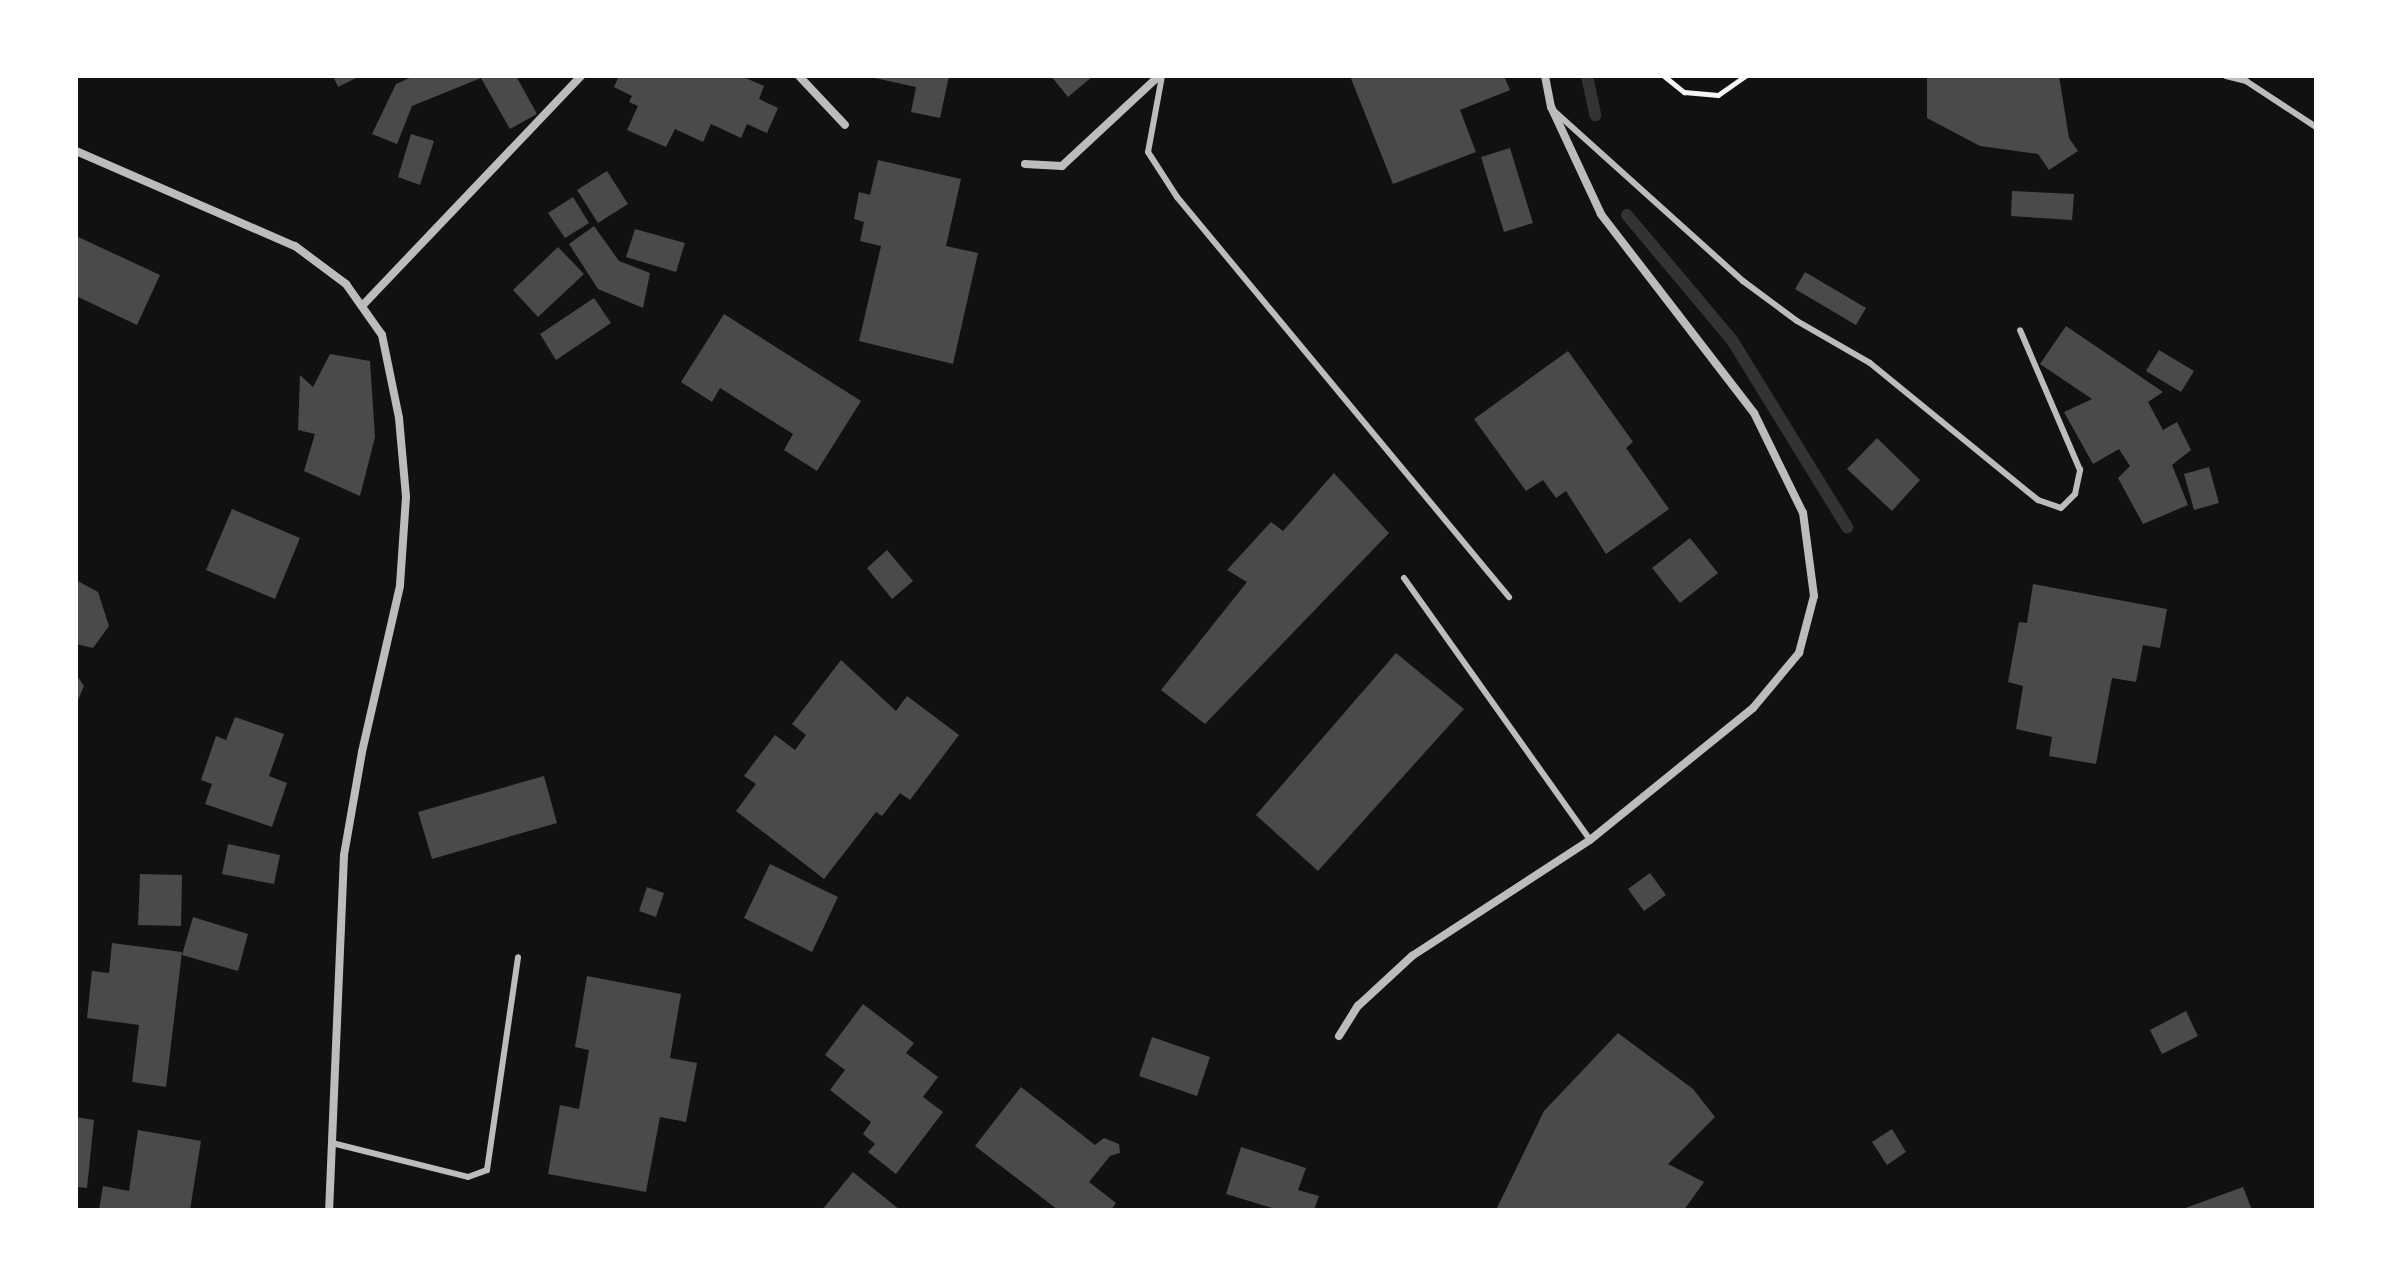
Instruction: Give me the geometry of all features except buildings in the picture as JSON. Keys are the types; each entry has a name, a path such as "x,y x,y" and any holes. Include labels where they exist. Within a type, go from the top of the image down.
{"street":[{"path":"362,306 581,76"},
{"path":"799,76 845,125"},
{"path":"1025,164 1062,166 1161,76"},
{"path":"1339,1036 1358,1006 1412,956 1590,840 1753,708 1799,653 1814,596 1803,513 1754,413 1601,214 1551,107 1545,76"},
{"path":"76,151 295,246 346,284 382,335 399,418 406,497 400,586 362,752 344,855 329,1210"}],"lane":[{"path":"1161,76 1148,152 1177,197 1509,597"},
{"path":"2226,76 2246,81 2316,127"},
{"path":"1551,107 1743,281 1797,321 1870,363 2038,500 2061,508 2075,494 2080,470 2020,330"},
{"path":"1404,578 1590,840"},
{"path":"332,1143 468,1177 487,1170 518,957"}],"path":[{"path":"1664,76 1684,92 1718,95 1745,76"}],"waterway":[{"path":"1587,76 1595,115"},
{"path":"1627,215 1732,340 1847,527"}]}
